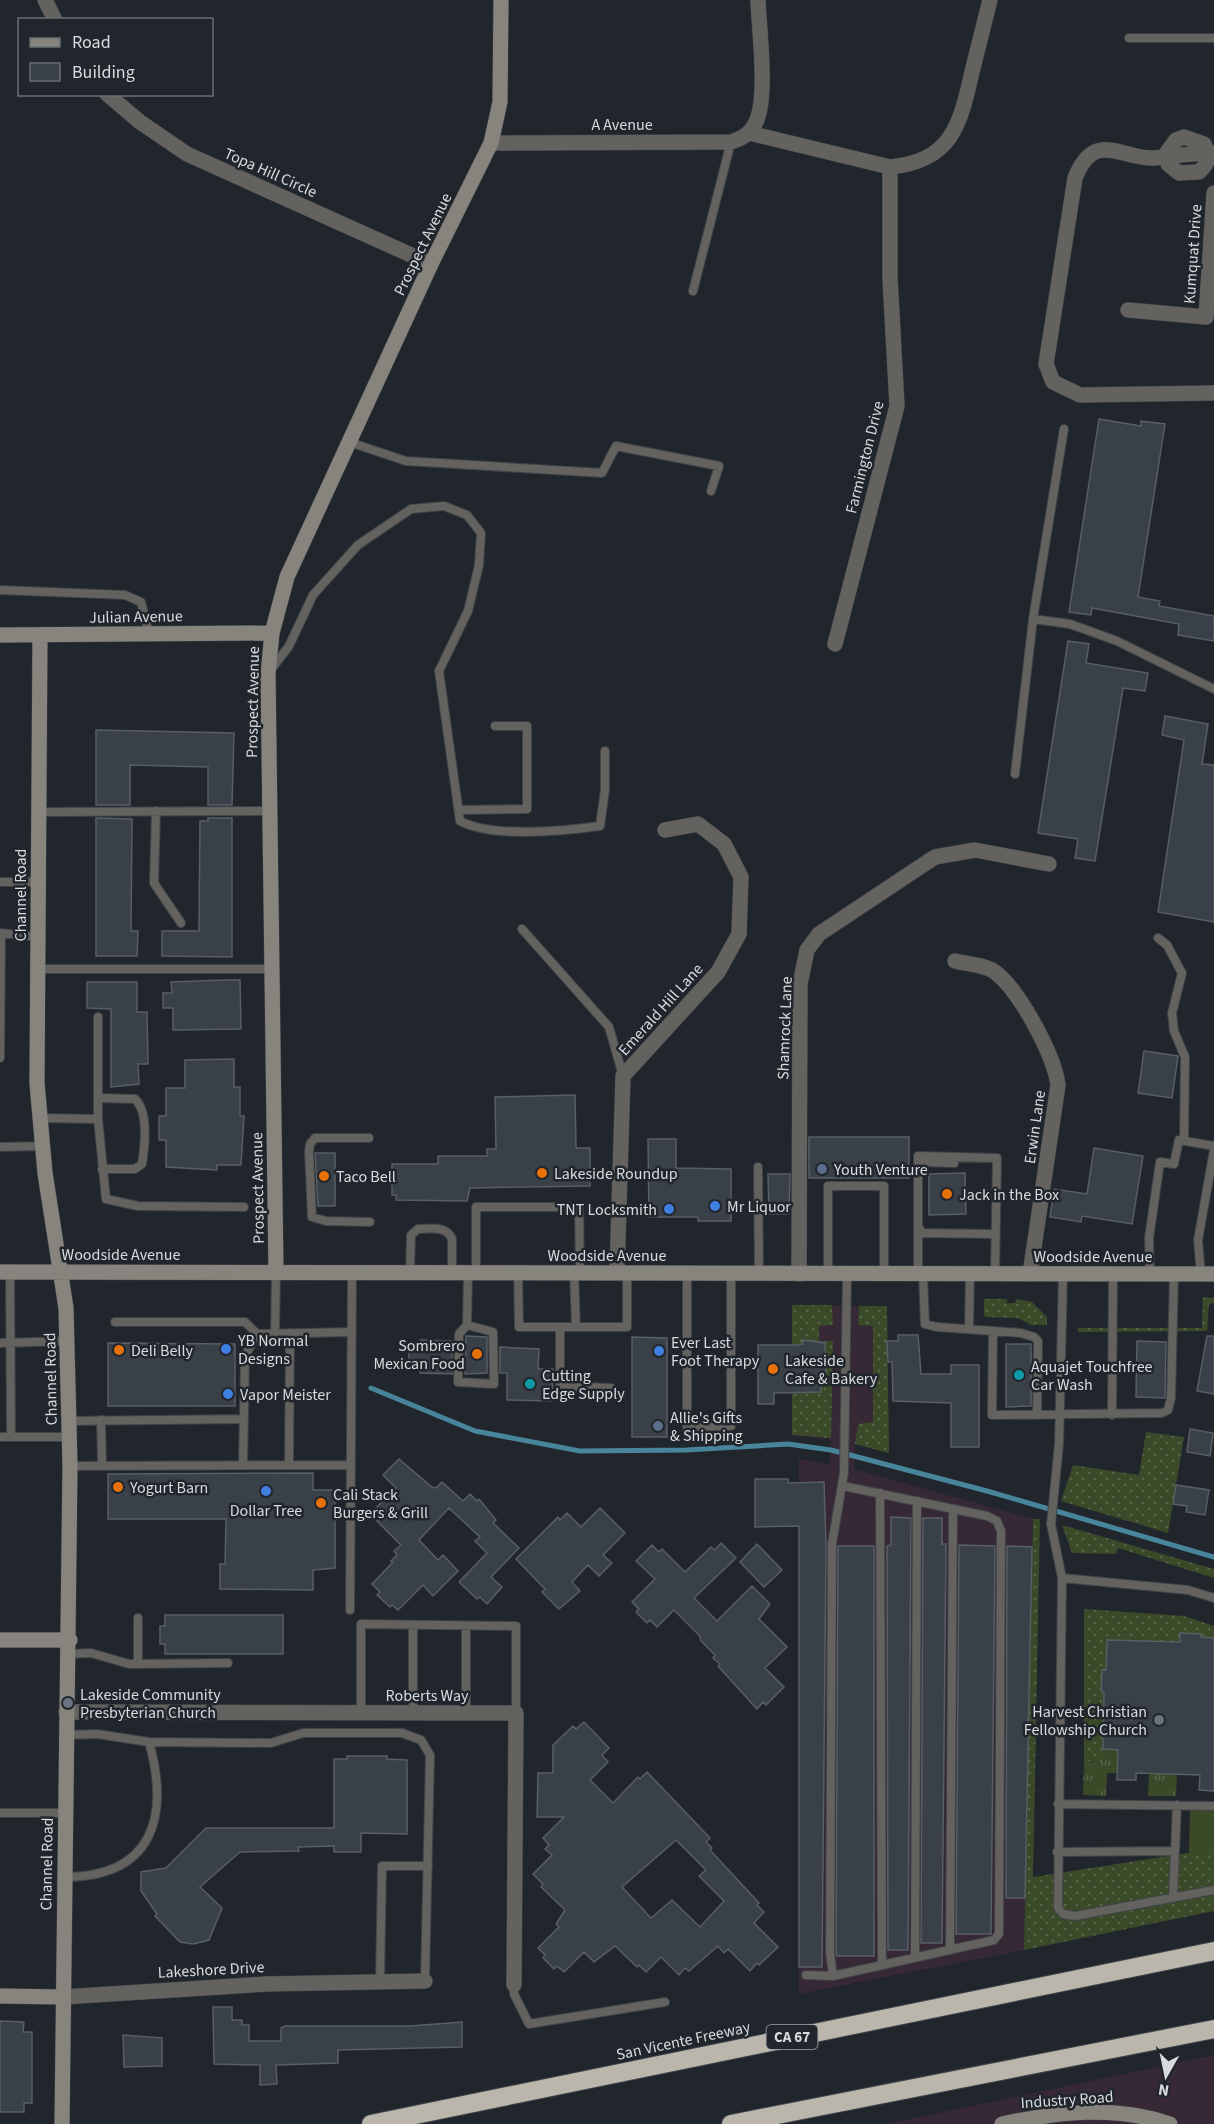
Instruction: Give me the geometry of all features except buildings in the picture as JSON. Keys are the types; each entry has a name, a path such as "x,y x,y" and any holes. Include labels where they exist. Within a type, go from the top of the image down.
{"highway":[{"name":"San Vicente Freeway","path":"371,2124 1214,1951"},
{"path":"731,2124 1214,2030"}],"street":[{"path":"45,0 54,18"},
{"name":"Prospect Avenue","path":"276,1272 268,674 272,633 287,577 431,264 491,144 500,102 501,0"},
{"path":"758,0 760,111 749,133 890,167 912,164 932,154 956,129 961,118 990,0"},
{"name":"Topa Hill Circle","path":"109,96 140,122 187,154 431,264"},
{"name":"A Avenue","path":"491,144 731,142 744,138 749,133"},
{"path":"1165,155 1176,140 1184,137 1204,144 1211,153"},
{"path":"1211,153 1187,153 1152,158 1108,149 1096,152 1080,167 1075,178 1046,364 1053,382 1080,395 1214,393"},
{"path":"1165,155 1168,164 1179,174 1193,174 1208,164 1211,153"},
{"name":"Farmington Drive","path":"836,644 897,406 890,278 890,167"},
{"name":"Kumquat Drive","path":"1128,310 1206,317 1214,193"},
{"name":"Julian Avenue","path":"0,635 272,633"},
{"name":"Channel Road","path":"40,635 37,1083 68,1341 70,1466 62,2124"},
{"name":"Emerald Hill Lane","path":"622,1272 623,1076 718,972 739,934 741,877 724,844 698,824 665,830"},
{"name":"Shamrock Lane","path":"799,1274 800,984 807,950 819,934 935,857 975,850 1049,864"},
{"name":"Erwin Lane","path":"955,961 994,971 1036,1025 1055,1066 1058,1085 1030,1274"},
{"name":"Woodside Avenue","path":"5,1272 1207,1274"},
{"path":"0,1640 69,1647"},
{"name":"Roberts Way","path":"66,1712 516,1713"},
{"path":"514,1985 516,1713"},
{"name":"Lakeshore Drive","path":"0,1996 63,1996 266,1984 425,1981"},
{"name":"Industry Road","path":"1009,2123 1108,2111 1151,2118 1170,2124"}],"lane":[{"path":"1129,38 1214,38"},
{"path":"693,291 731,142"},
{"path":"1015,774 1033,619 1064,429"},
{"path":"349,442 406,461 602,473 616,446 719,466 711,491"},
{"path":"268,674 289,646 313,595 358,545 411,509 444,506 467,515 481,533 479,565 468,611 439,671 460,820 476,829 564,831 600,826 605,790 605,751"},
{"path":"0,590 125,595 141,602 149,633"},
{"path":"1033,619 1070,624 1117,640 1214,689"},
{"path":"459,810 527,809 527,726 495,726"},
{"path":"156,811 154,883 180,923"},
{"path":"39,812 270,811"},
{"path":"0,882 38,882"},
{"path":"522,929 609,1027 623,1076"},
{"path":"0,1058 1,933 38,937"},
{"path":"1158,938 1167,945 1182,973 1172,1013 1174,1031 1185,1057 1184,1141"},
{"path":"38,969 272,969"},
{"path":"98,1017 98,1119 106,1199 138,1206 244,1207"},
{"path":"98,1098 135,1098 142,1107 143,1115 142,1164 135,1169 102,1169"},
{"path":"40,1118 98,1119"},
{"path":"369,1138 315,1138 310,1143 309,1152 312,1217 326,1221 370,1222"},
{"path":"1150,1274 1149,1238 1160,1162 1174,1164 1179,1140 1214,1148 1198,1240 1207,1274"},
{"path":"0,1147 43,1146"},
{"path":"995,1274 997,1158 918,1156 918,1233 925,1324 1021,1333 1034,1337 1038,1341 1037,1414"},
{"path":"758,1167 759,1274"},
{"path":"828,1274 828,1186 884,1186 884,1274"},
{"path":"467,1325 494,1332 494,1384 458,1382 459,1334 467,1325 476,1207 579,1207 576,1327"},
{"path":"410,1272 411,1235 418,1229 440,1229 446,1230 452,1239 452,1272"},
{"path":"918,1233 996,1234"},
{"path":"5,1272 11,1343 11,1437"},
{"path":"276,1272 276,1334"},
{"path":"350,1610 352,1272"},
{"path":"518,1272 519,1327 627,1327 622,1272"},
{"path":"687,1273 687,1428 731,1426 731,1273"},
{"path":"833,1976 830,1952 832,1544 844,1473 847,1274"},
{"path":"969,1329 970,1274"},
{"path":"1063,1274 1059,1414 1051,1524 1062,1578 1057,1902 1062,1914 1075,1916 1214,1890"},
{"path":"1112,1415 1113,1274"},
{"path":"993,1331 992,1415 1155,1415 1167,1410 1171,1398 1174,1274"},
{"path":"115,1322 245,1322 257,1334 352,1332"},
{"path":"560,1327 560,1386 611,1388"},
{"path":"289,1465 290,1333"},
{"path":"243,1465 245,1356 257,1334"},
{"path":"0,1343 68,1341"},
{"path":"69,1421 244,1419"},
{"path":"101,1420 102,1465"},
{"path":"0,1437 69,1437"},
{"path":"70,1466 351,1465"},
{"path":"806,1975 833,1976 994,1940 999,1935 1001,1531 997,1521 987,1516 843,1486"},
{"path":"880,1493 882,1965"},
{"path":"915,1958 917,1501"},
{"path":"950,1950 953,1509"},
{"path":"1062,1578 1188,1590 1214,1598"},
{"path":"138,1618 138,1664"},
{"path":"362,1713 361,1624 516,1626 516,1713"},
{"path":"413,1625 413,1713"},
{"path":"466,1626 466,1713"},
{"path":"69,1647 129,1664 228,1663"},
{"path":"66,1735 97,1734 149,1742 271,1743 303,1733 402,1733 421,1740 430,1755 425,1981"},
{"path":"64,1877 95,1875 112,1870 144,1844 156,1819 158,1805 155,1766 149,1742"},
{"path":"1058,1804 1214,1806"},
{"path":"1173,1898 1177,1805"},
{"path":"0,1813 65,1813"},
{"path":"1058,1852 1175,1851"},
{"path":"380,1981 382,1866 428,1866"},
{"path":"514,1985 514,1994 529,2024 664,2002"}],"shaded area":[{"path":"792,1305 887,1306 889,1453 855,1444 854,1469 1033,1519 1024,1950 799,1994 799,1459 830,1465 831,1439 792,1435"},
{"path":"1214,2055 1214,2124 887,2124"}],"green space":[{"path":"1203,1297 1214,1298 1214,1303 1209,1304 1207,1331 1078,1332 1078,1328 1202,1328"},
{"path":"984,1299 1007,1299 1007,1303 1015,1303 1016,1299 1032,1302 1047,1317 1047,1325 1031,1325 1018,1318 986,1317"},
{"path":"792,1305 832,1305 833,1325 819,1326 819,1341 833,1341 831,1438 792,1435"},
{"path":"859,1306 887,1306 889,1453 855,1444 858,1424 873,1422 873,1326 858,1325"},
{"path":"1146,1432 1184,1437 1168,1533 1061,1501 1073,1465 1139,1475"},
{"path":"1033,1519 1040,1519 1033,1877 1188,1853 1214,1853 1214,1911 1024,1950"},
{"path":"1062,1525 1214,1569 1214,1578 1118,1548 1116,1554 1072,1553"},
{"path":"1084,1609 1184,1616 1214,1626 1214,1638 1201,1637 1200,1634 1181,1633 1180,1642 1107,1640 1106,1670 1102,1670 1101,1691 1104,1692 1105,1762 1084,1761"},
{"path":"1106,1749 1118,1749 1117,1773 1107,1773 1106,1796 1083,1795 1084,1761 1105,1762"},
{"path":"1149,1773 1177,1774 1176,1796 1148,1796"},
{"path":"1190,1810 1214,1811 1214,1853 1189,1853"}],"waterway":[{"path":"371,1388 475,1431 580,1451 687,1450 788,1444 831,1450 987,1491 1214,1557"}],"place":[{"name":"Youth Venture","path":"822,1169"},
{"name":"Lakeside Roundup","path":"542,1173"},
{"name":"Taco Bell","path":"324,1176"},
{"name":"Jack in the Box","path":"947,1194"},
{"name":"Mr Liquor","path":"715,1206"},
{"name":"TNT Locksmith","path":"669,1209"},
{"name":"YB Normal Designs","path":"226,1349"},
{"name":"Deli Belly","path":"119,1350"},
{"name":"Ever Last Foot Therapy","path":"659,1351"},
{"name":"Sombrero Mexican Food","path":"477,1354"},
{"name":"Lakeside Cafe & Bakery","path":"773,1369"},
{"name":"Aquajet Touchfree Car Wash","path":"1019,1375"},
{"name":"Cutting Edge Supply","path":"530,1384"},
{"name":"Vapor Meister","path":"228,1394"},
{"name":"Allie's Gifts & Shipping","path":"658,1426"},
{"name":"Yogurt Barn","path":"118,1487"},
{"name":"Dollar Tree","path":"266,1491"},
{"name":"Cali Stack Burgers & Grill","path":"321,1503"},
{"name":"Lakeside Community Presbyterian Church","path":"68,1703"},
{"name":"Harvest Christian Fellowship Church","path":"1159,1720"}]}
